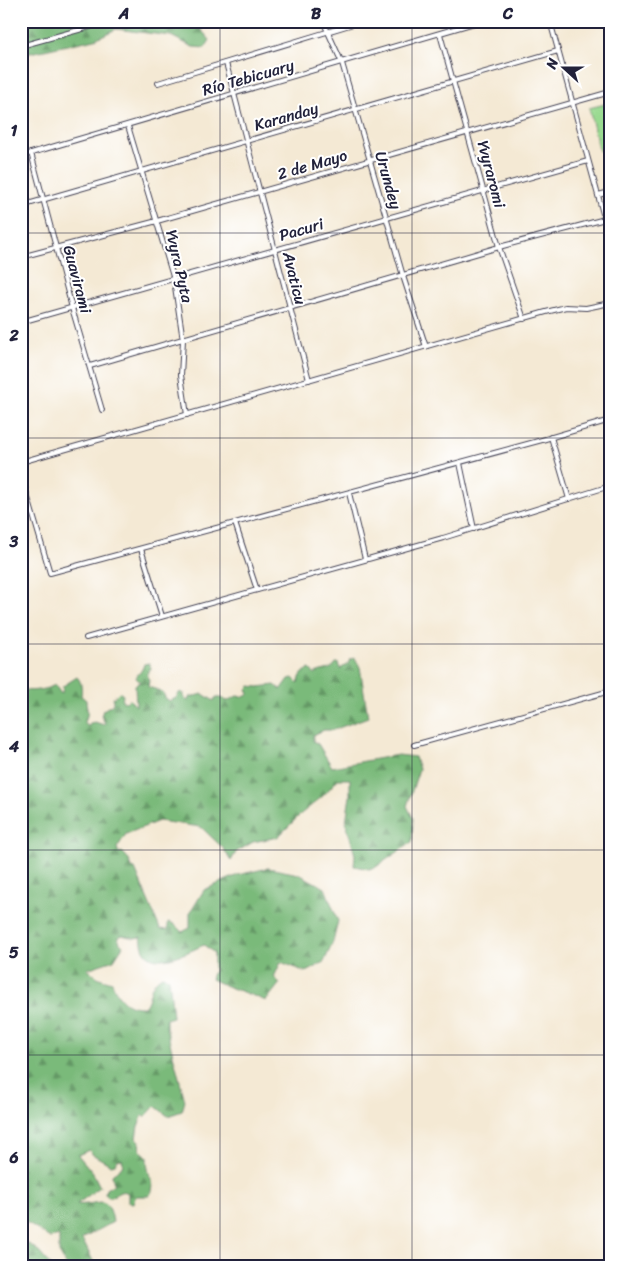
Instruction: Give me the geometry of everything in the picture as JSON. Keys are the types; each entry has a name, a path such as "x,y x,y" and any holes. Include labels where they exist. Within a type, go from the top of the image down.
{"street":[{"path":"21,46 111,21"},
{"name":"Urundey","path":"323,21 342,63 403,276 426,347"},
{"path":"158,83 363,21"},
{"name":"Río Tebicuary","path":"21,156 481,21"},
{"path":"550,21 610,239"},
{"name":"Yvyraromi","path":"440,34 499,247 524,318"},
{"name":"Karanday","path":"21,206 558,51"},
{"name":"Avaticu","path":"226,64 309,380"},
{"name":"2 de Mayo","path":"21,257 157,221 610,92"},
{"name":"Yvyra Pyta","path":"128,126 174,280 183,340 181,375 187,415"},
{"name":"Guavirami","path":"32,153 72,308 102,410"},
{"name":"Pacuri","path":"21,322 588,161"},
{"path":"598,195 610,192"},
{"path":"90,366 499,247 604,220"},
{"path":"21,462 524,318 566,307 586,308 610,304"},
{"path":"21,474 50,573 460,463 610,420"},
{"path":"551,437 569,498"},
{"path":"460,463 474,529"},
{"path":"86,638 474,529 610,486"},
{"path":"349,493 365,560"},
{"path":"235,523 257,590"},
{"path":"141,548 162,616"},
{"path":"414,744 610,690"}],"green space":[{"path":"21,21 197,21 197,25 210,40 205,48 193,47 171,36 116,29 95,39 21,55"},
{"path":"610,103 610,148 599,151 589,108"},
{"path":"355,658 360,667 368,717 333,730 324,730 313,735 313,741 318,744 332,767 398,755 415,757 419,769 407,806 413,818 412,842 376,867 369,869 354,866 355,855 346,822 350,796 350,779 338,779 323,796 302,813 278,837 253,842 236,852 231,861 223,848 201,827 159,821 126,834 117,848 119,853 122,852 124,854 132,868 135,869 160,929 168,930 168,922 174,924 182,932 190,928 190,913 204,890 238,875 268,868 299,874 325,888 338,921 333,942 324,962 306,972 281,962 274,977 280,983 266,1001 211,979 214,970 214,953 204,945 173,957 157,959 150,957 145,952 141,937 134,938 122,935 118,938 123,946 114,960 87,969 99,978 112,982 117,993 124,1001 138,1007 144,1007 147,1003 157,980 162,976 169,978 173,1017 166,1019 166,1027 185,1101 182,1111 168,1116 155,1106 145,1117 143,1115 138,1126 136,1138 139,1141 140,1150 147,1156 152,1182 149,1196 136,1196 133,1203 128,1202 128,1193 125,1192 108,1197 105,1193 106,1189 114,1184 112,1175 122,1167 122,1159 117,1160 115,1164 111,1165 92,1154 89,1150 78,1155 93,1173 100,1187 77,1204 105,1203 111,1212 113,1222 82,1239 96,1267 67,1267 59,1253 59,1236 50,1238 21,1219 21,682 25,690 28,691 40,690 55,685 61,694 63,686 77,677 80,681 81,696 86,700 87,714 84,721 87,726 95,722 104,725 105,723 101,716 103,710 113,704 113,698 119,692 123,695 122,701 126,702 129,699 136,706 135,685 140,682 136,678 144,664 149,663 151,668 147,674 149,680 148,687 161,691 165,698 170,701 176,698 180,692 183,693 187,701 190,697 203,694 214,701 215,698 221,698 227,701 237,696 244,697 249,694 247,689 250,686 275,685 281,690 289,679 293,678 298,683 305,671 310,669 314,674 331,668 336,663 338,663 340,669 348,664 350,659"},
{"path":"27,1243 37,1250 52,1267 21,1267 21,1244"}]}
